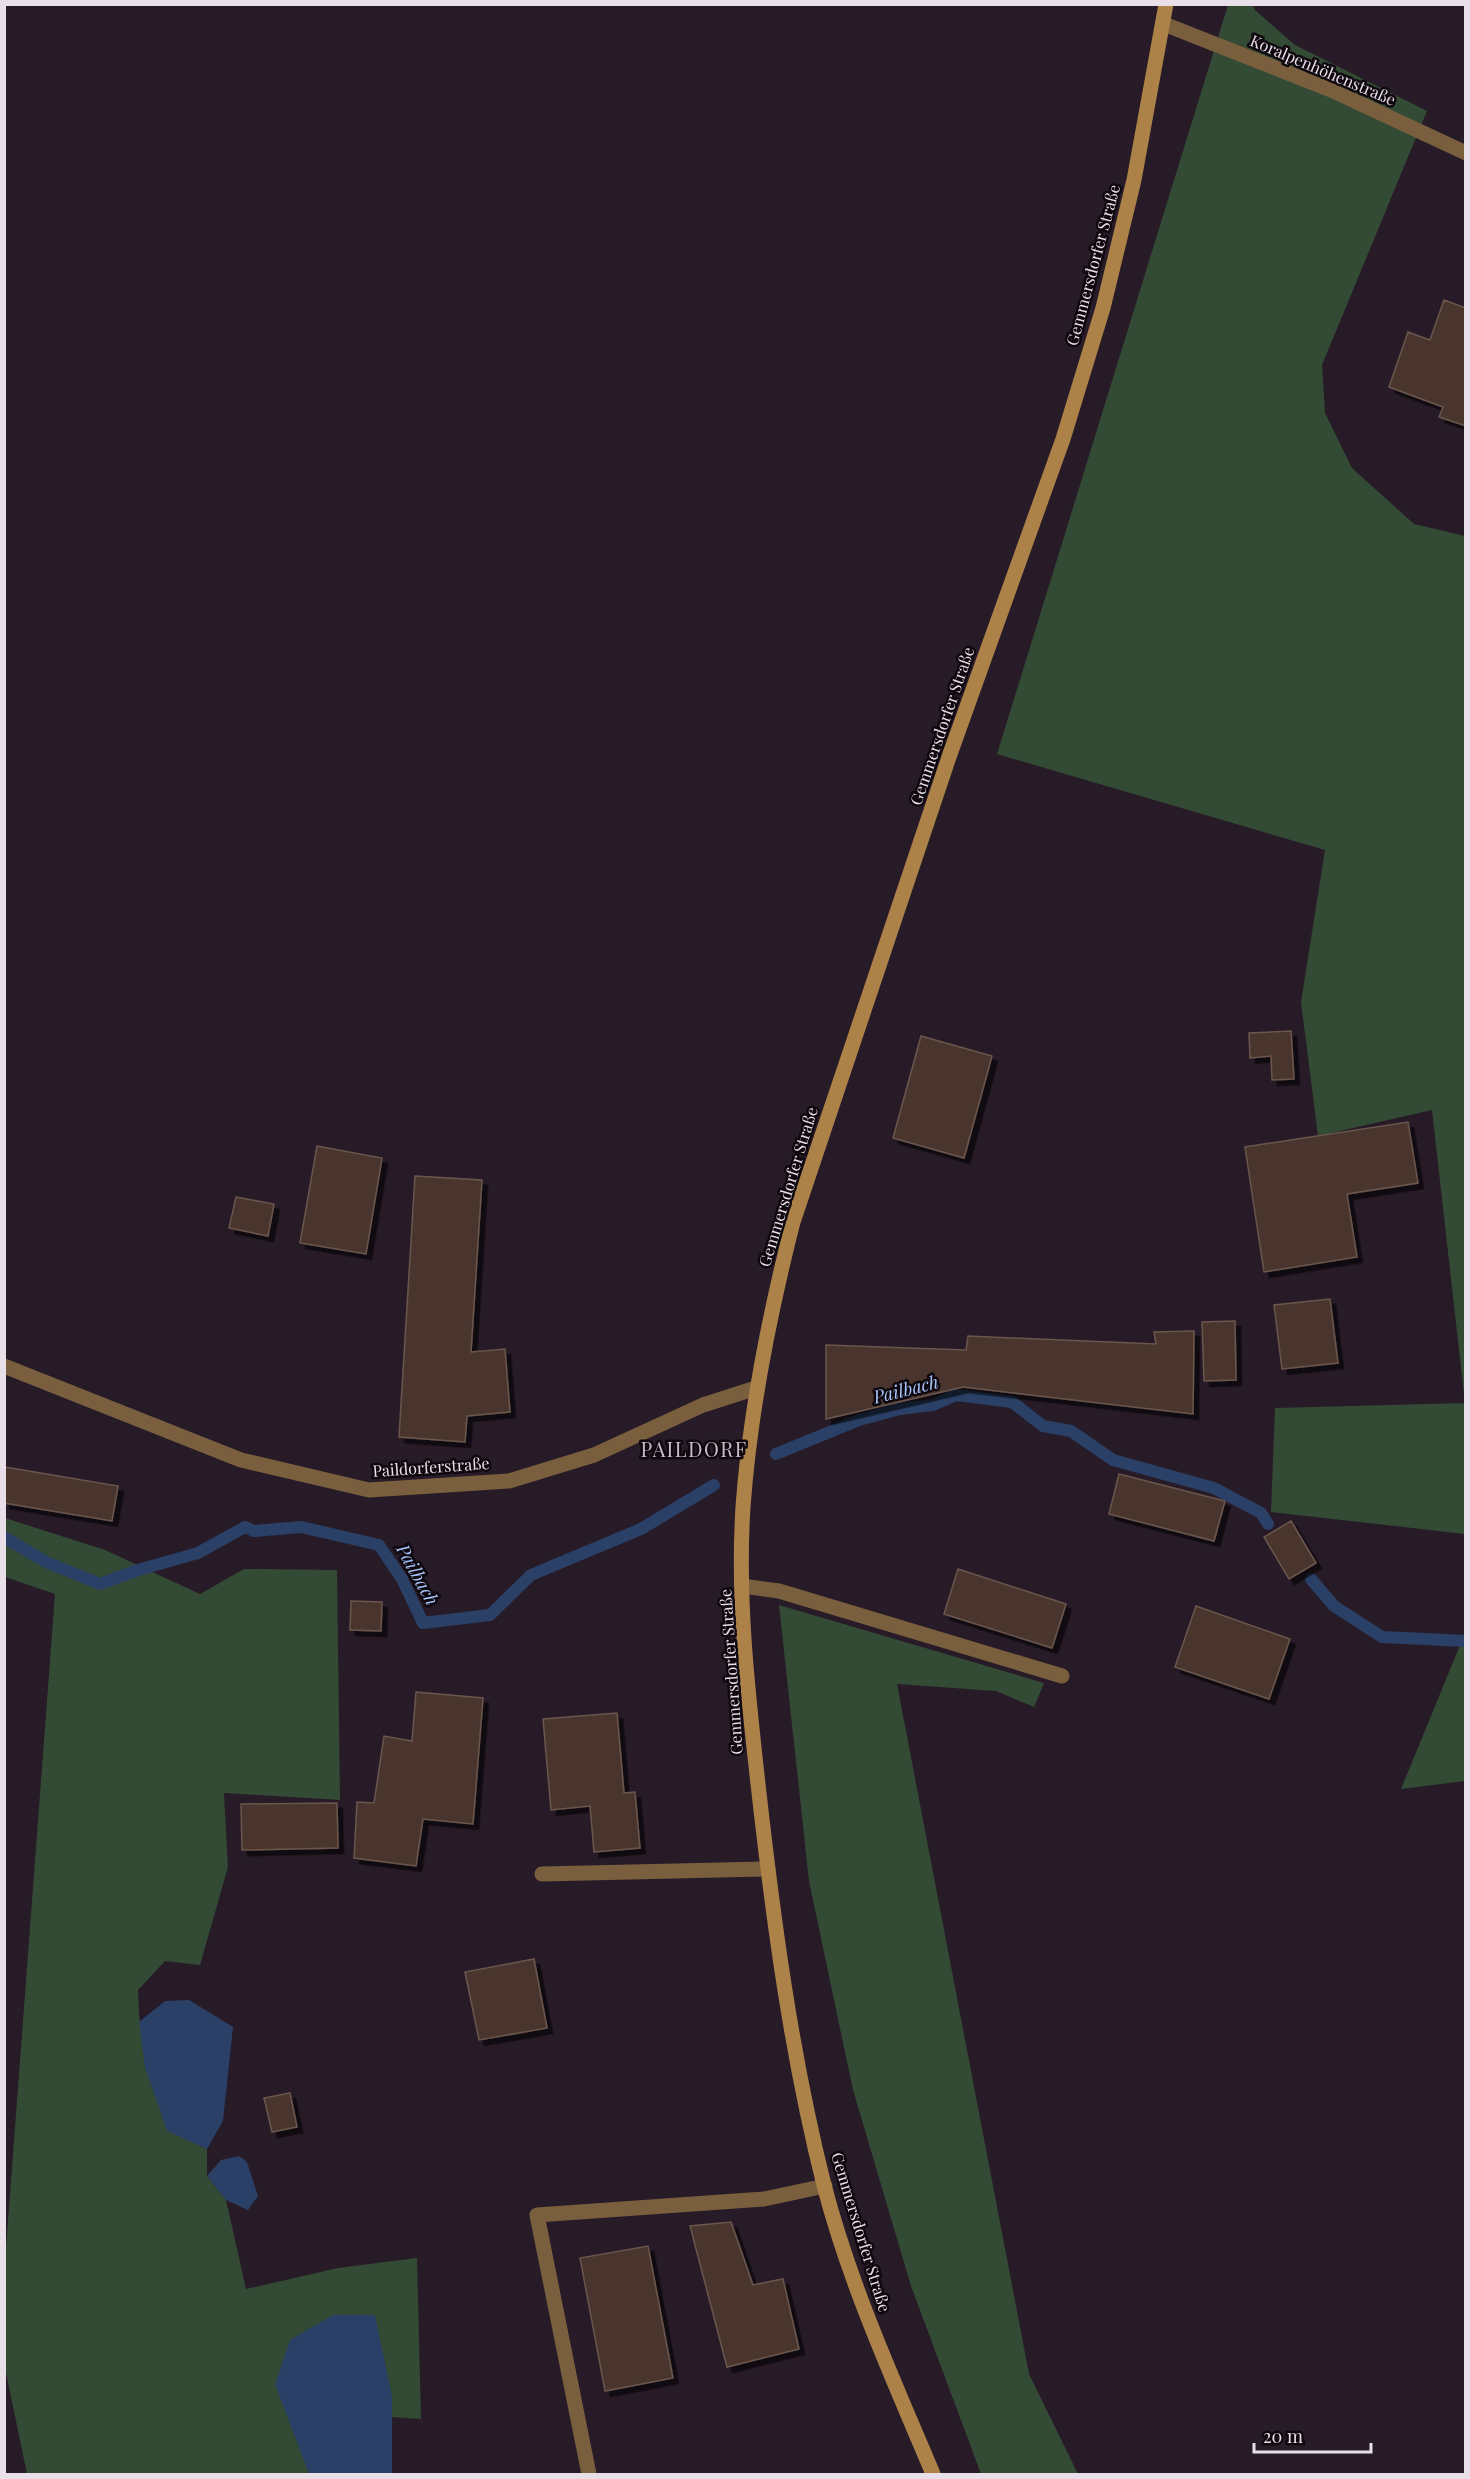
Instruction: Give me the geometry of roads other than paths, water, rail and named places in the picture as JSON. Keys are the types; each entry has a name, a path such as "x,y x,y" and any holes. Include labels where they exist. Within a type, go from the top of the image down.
{"main road":[{"name":"Gemmersdorfer Straße","path":"933,2475 862,2304 825,2186 798,2067 768,1869 747,1679 742,1586 743,1510 756,1388 793,1222 950,754 1063,439 1103,308 1134,180 1166,4"}],"street":[{"name":"Koralpenhöhenstraße","path":"1164,24 1331,90 1466,153"},
{"name":"Paildorferstraße","path":"4,1366 241,1460 369,1490 509,1480 594,1455 702,1405 756,1388"},
{"path":"742,1586 779,1591 1062,1676"},
{"path":"542,1874 768,1869"},
{"path":"589,2475 537,2215 764,2199 825,2186"}],"water":[{"path":"189,2000 233,2027 223,2121 207,2149 167,2131 145,2067 139,2022 165,2001"},
{"path":"239,2156 247,2162 258,2196 248,2210 226,2200 207,2176 221,2160"},
{"path":"333,2315 375,2315 392,2396 392,2474 309,2474 275,2384 290,2340"}],"waterway":[{"name":"Pailbach","path":"776,1454 859,1420 900,1409 933,1405 956,1395 1012,1402 1043,1426 1071,1431 1113,1460 1214,1488 1261,1513 1268,1524"},
{"name":"Pailbach","path":"4,1537 46,1562 100,1584 138,1570 198,1553 245,1527 254,1531 301,1527 379,1545 402,1579 423,1623 490,1615 531,1575 641,1529 714,1485"},
{"name":"Pailbach","path":"1311,1579 1334,1606 1382,1637 1466,1641"}],"district":[{"name":"PAILDORF","path":"694,1450"}]}
